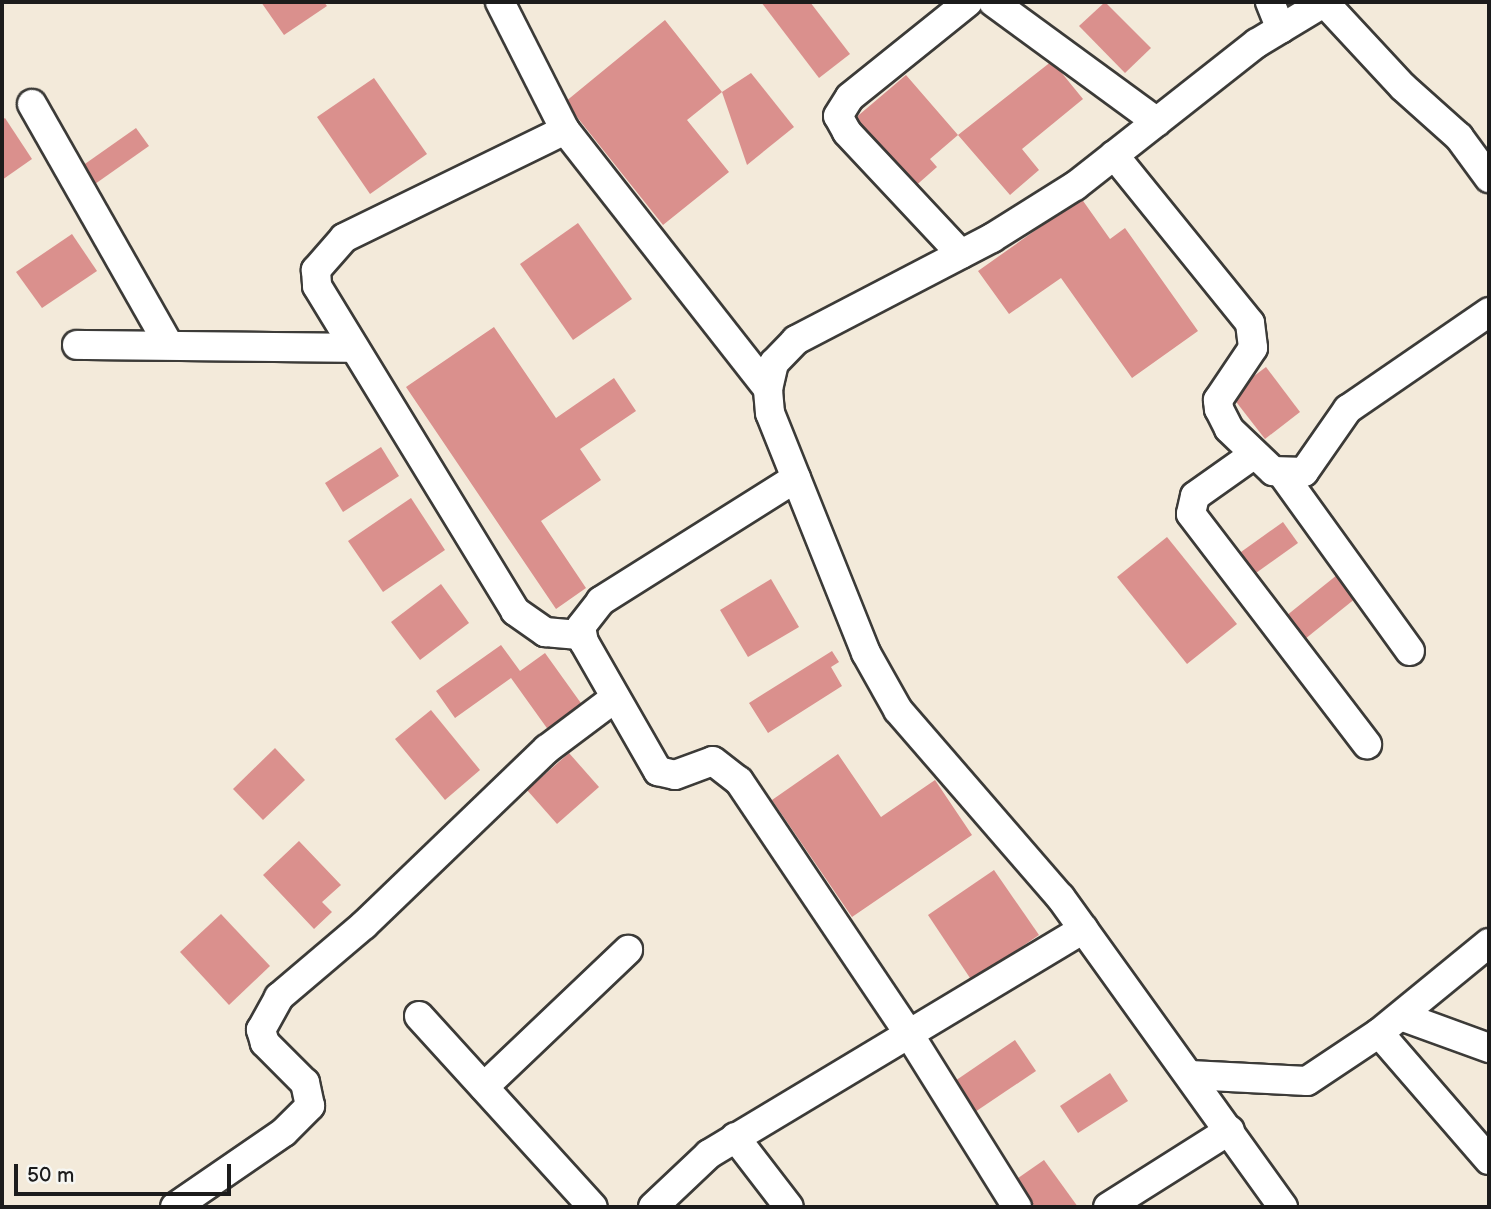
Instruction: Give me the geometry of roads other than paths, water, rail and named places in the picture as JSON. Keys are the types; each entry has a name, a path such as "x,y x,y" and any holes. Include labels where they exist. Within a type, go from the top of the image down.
{"street":[{"path":"500,2 565,130 768,388"},
{"path":"961,254 846,132 838,116 850,97 968,2"},
{"path":"993,2 1157,122"},
{"path":"1270,2 1281,29"},
{"path":"1283,1207 1230,1129 1084,929 898,710 866,653 770,413 768,388 774,363 796,340 961,254 1075,186 1281,29 1324,2 1403,88 1459,137 1489,178"},
{"path":"32,104 169,345"},
{"path":"565,130 344,238 326,254 316,270 317,286 515,611 545,632 583,635"},
{"path":"1114,155 1250,323 1253,348 1218,400 1229,429 1253,454 1283,475 1410,651"},
{"path":"1283,475 1304,472 1348,409 1489,312"},
{"path":"78,345 354,348"},
{"path":"1253,454 1195,496 1191,514 1367,744"},
{"path":"796,478 601,601 589,611 583,635 615,698 658,771 675,775 713,761 738,781 909,1034 1017,1207"},
{"path":"175,1207 292,1125 310,1106 305,1083 265,1044 261,1030 279,997 364,925 547,749 615,698"},
{"path":"653,1207 709,1154 735,1137 1084,929"},
{"path":"1191,1075 1307,1081 1379,1033 1489,943"},
{"path":"484,1087 628,950"},
{"path":"419,1016 593,1207"},
{"path":"1401,1016 1489,1048"},
{"path":"1379,1033 1489,1160"},
{"path":"1108,1207 1230,1129"},
{"path":"735,1137 789,1207"}]}
